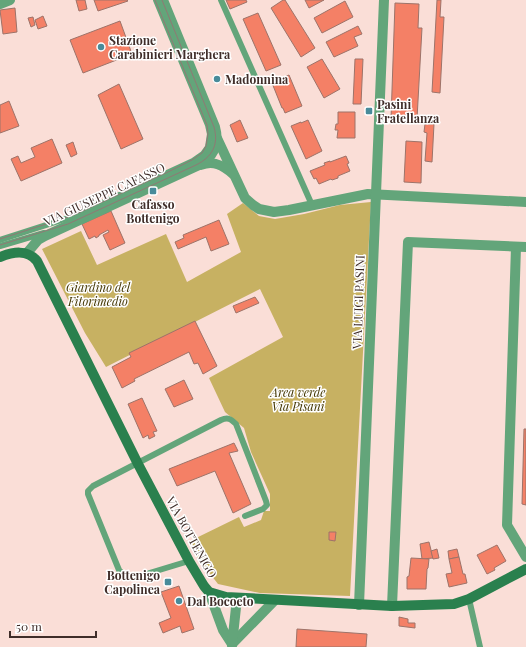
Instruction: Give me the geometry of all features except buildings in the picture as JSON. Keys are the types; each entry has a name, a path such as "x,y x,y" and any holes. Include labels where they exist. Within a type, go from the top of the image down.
{"street":[{"path":"0,4 10,0"},
{"path":"163,0 213,120 217,138 234,176 245,198 259,209 282,212 375,194 526,202"},
{"name":"VIA LUIGI PASINI","path":"359,605 384,0"},
{"path":"197,166 212,154 217,138"},
{"path":"197,166 207,163 217,163 234,176"},
{"name":"VIA GIUSEPPE CAFASSO","path":"27,253 40,238 197,166"},
{"path":"392,606 408,242 521,247 507,525 526,557"},
{"path":"0,257 12,253 27,253"},
{"name":"VIA BOTTENIGO","path":"27,253 40,265 138,464 200,581 209,592 226,597 237,598 359,605 392,606 454,604 469,599 526,570"},
{"path":"209,592 223,630 232,645"},
{"path":"232,645 237,598"},
{"path":"232,645 275,600"}],"lane":[{"name":"VIA GIUSEPPE CAFASSO","path":"0,240 74,216 168,174 200,156 208,147 210,134 208,125 156,0"},
{"path":"221,0 312,205"},
{"path":"0,246 68,225"},
{"path":"189,561 133,578 126,577 119,570 88,491 93,486 221,420 230,418 236,424 267,505 263,509 245,516"},
{"path":"469,599 480,647"}],"green space":[{"name":"Area verde Via Pisani","path":"371,202 350,596 260,593 218,584 194,553 192,540 239,517 244,527 261,520 264,511 270,511 270,494 251,452 244,428 225,412 209,378 283,337 260,289 106,367 85,333 42,249 81,231 97,265 166,234 187,282 241,252 227,214 243,203 259,216 275,219 304,214 340,205"}],"tram line":[{"path":"0,239 74,215 168,172 192,160 202,153 206,146 208,134 207,125 155,0"},
{"path":"0,245 68,224 202,162 213,150 216,139 214,127 162,0"}],"place":[{"name":"Stazione Carabinieri Marghera","path":"101,47"},
{"name":"Madonnina","path":"217,79"},
{"name":"Pasini Fratellanza","path":"369,111"},
{"name":"Cafasso Bottenigo","path":"153,191"},
{"name":"Bottenigo Capolinea","path":"168,582"},
{"name":"Dal Bocoeto","path":"179,601"}],"park label":[{"name":"Giardino del Fitorimedio","path":"98,294"}]}
